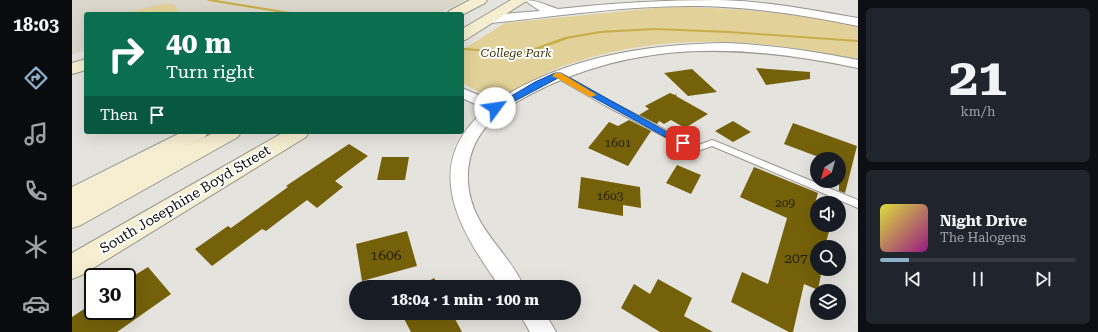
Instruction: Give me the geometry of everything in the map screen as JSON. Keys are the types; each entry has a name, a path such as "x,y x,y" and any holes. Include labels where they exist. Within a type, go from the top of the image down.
{"main road":[{"path":"458,12 480,0"},
{"path":"464,24 506,0"},
{"path":"464,35 521,0"},
{"path":"72,59 84,56"},
{"path":"72,69 84,65"},
{"path":"72,190 174,134"},
{"path":"72,198 194,134"},
{"path":"72,218 227,134"},
{"name":"South Josephine Boyd Street","path":"72,267 296,134"}],"street":[{"path":"530,0 542,8 561,12"},
{"path":"491,19 673,1 758,6 816,14 858,22"},
{"path":"508,280 470,222 463,202 460,184 459,169 462,152 468,137 495,108 538,84 588,64 624,55 654,50 693,47 731,47 782,51 858,64"},
{"path":"464,93 495,108"},
{"path":"536,320 544,332"}],"lane":[{"path":"558,75 621,111 695,149 712,143 858,204"}],"shaded area":[{"path":"72,0 465,0 441,12 84,12 84,51 72,55"}],"green space":[{"path":"163,4 173,4 177,8 178,12 130,12"},
{"name":"College Park","path":"666,7 715,8 787,14 858,26 858,60 789,47 753,43 681,43 645,46 610,52 570,64 554,70 507,93 496,96 487,95 464,84 464,49 505,23"}],"building":[{"path":"756,68 810,72 810,79 766,85"},
{"path":"692,69 717,92 688,96 664,73"},
{"path":"670,93 675,95 677,94 676,96 708,114 685,128 671,120 664,124 659,121 657,124 639,115 649,109 645,106"},
{"path":"629,120 651,131 628,166 588,148 609,122 618,126"},
{"path":"733,121 751,132 733,142 715,131"},
{"path":"793,123 857,146 845,193 839,191 839,188 846,188 846,152 810,152 810,154 784,144"},
{"path":"349,144 368,156 335,181 343,187 317,208 307,200 266,231 262,229 212,266 195,249 228,226 231,228 288,187 286,186"},
{"path":"382,157 409,157 405,180 377,180"},
{"path":"677,165 701,175 691,194 666,183"},
{"path":"754,167 818,193 817,196 810,196 810,232 829,232 827,240 810,240 810,276 821,276 819,284 810,284 810,287 804,284 793,332 789,332 731,302 742,272 768,284 787,218 740,197"},
{"path":"581,177 640,187 641,208 623,205 623,216 578,208"},
{"path":"407,231 417,266 362,280 356,244"},
{"path":"148,267 171,294 136,319 136,274"},
{"path":"658,279 692,298 684,316 713,332 660,332 621,308 634,284 650,294"},
{"path":"84,309 84,320 134,320 117,332 72,332 72,317"},
{"path":"405,320 456,320 462,332 411,332"}],"waterway":[{"path":"209,0 284,12"},
{"path":"464,49 518,53 530,51 566,38 600,32 654,29 729,32 858,41"}],"slow traffic":[{"path":"556,76 558,75 593,95"}],"route":[{"path":"495,108 538,84 558,75 683,143"}]}
